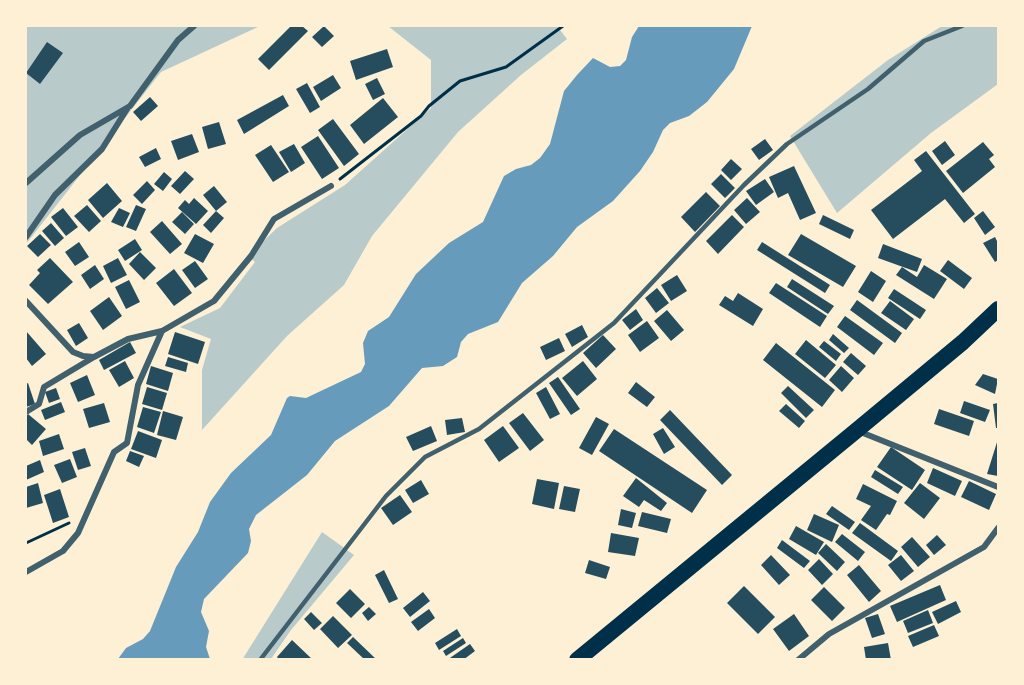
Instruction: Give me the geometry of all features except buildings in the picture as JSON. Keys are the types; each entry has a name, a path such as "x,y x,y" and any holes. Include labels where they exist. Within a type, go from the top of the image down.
{"highway":[{"path":"577,660 963,342 999,309"}],"street":[{"path":"26,237 55,195 102,149 178,40 194,26"},
{"path":"26,183 80,135 130,106"},
{"path":"26,412 39,404 44,387 94,357 128,339 162,331 214,301 251,256 274,219 331,186"},
{"path":"26,302 74,352 94,357"},
{"path":"26,572 63,551 78,533 114,452 127,443 138,385 162,331"},
{"path":"857,430 974,479 999,487"},
{"path":"798,660 829,634 984,547 999,528"}],"lane":[{"path":"260,660 386,496 425,457 479,429 614,323 744,185 787,144 868,89 924,41 962,26"}],"path":[{"path":"331,186 421,116 429,106 460,81 506,67 563,26"},
{"path":"26,543 84,516"}],"shaded area":[{"path":"26,26 260,26 161,72 26,244"},
{"path":"388,26 557,26 567,39 521,75 458,132 372,236 344,285 287,336 202,430 202,370 211,339 180,327 220,308 255,262 248,256 277,228 345,185 431,108 431,60"},
{"path":"942,26 998,26 998,84 931,133 837,213 790,136 888,60"},
{"path":"322,532 354,555 291,630 271,659 242,660"}],"water":[{"path":"639,26 752,26 734,69 707,102 689,116 670,123 663,130 653,152 640,171 613,201 577,227 553,256 522,283 498,322 468,334 461,342 457,357 443,366 422,368 389,406 335,441 307,475 256,515 249,529 251,541 248,553 204,599 201,612 209,631 206,647 210,659 118,659 126,648 143,639 150,631 176,567 198,532 210,502 231,473 271,435 287,398 290,396 306,398 361,372 365,364 363,343 368,331 389,317 416,274 449,243 483,222 504,176 516,169 531,165 540,158 550,144 564,91 577,75 593,58 610,67 620,66 626,60 632,37"}]}
